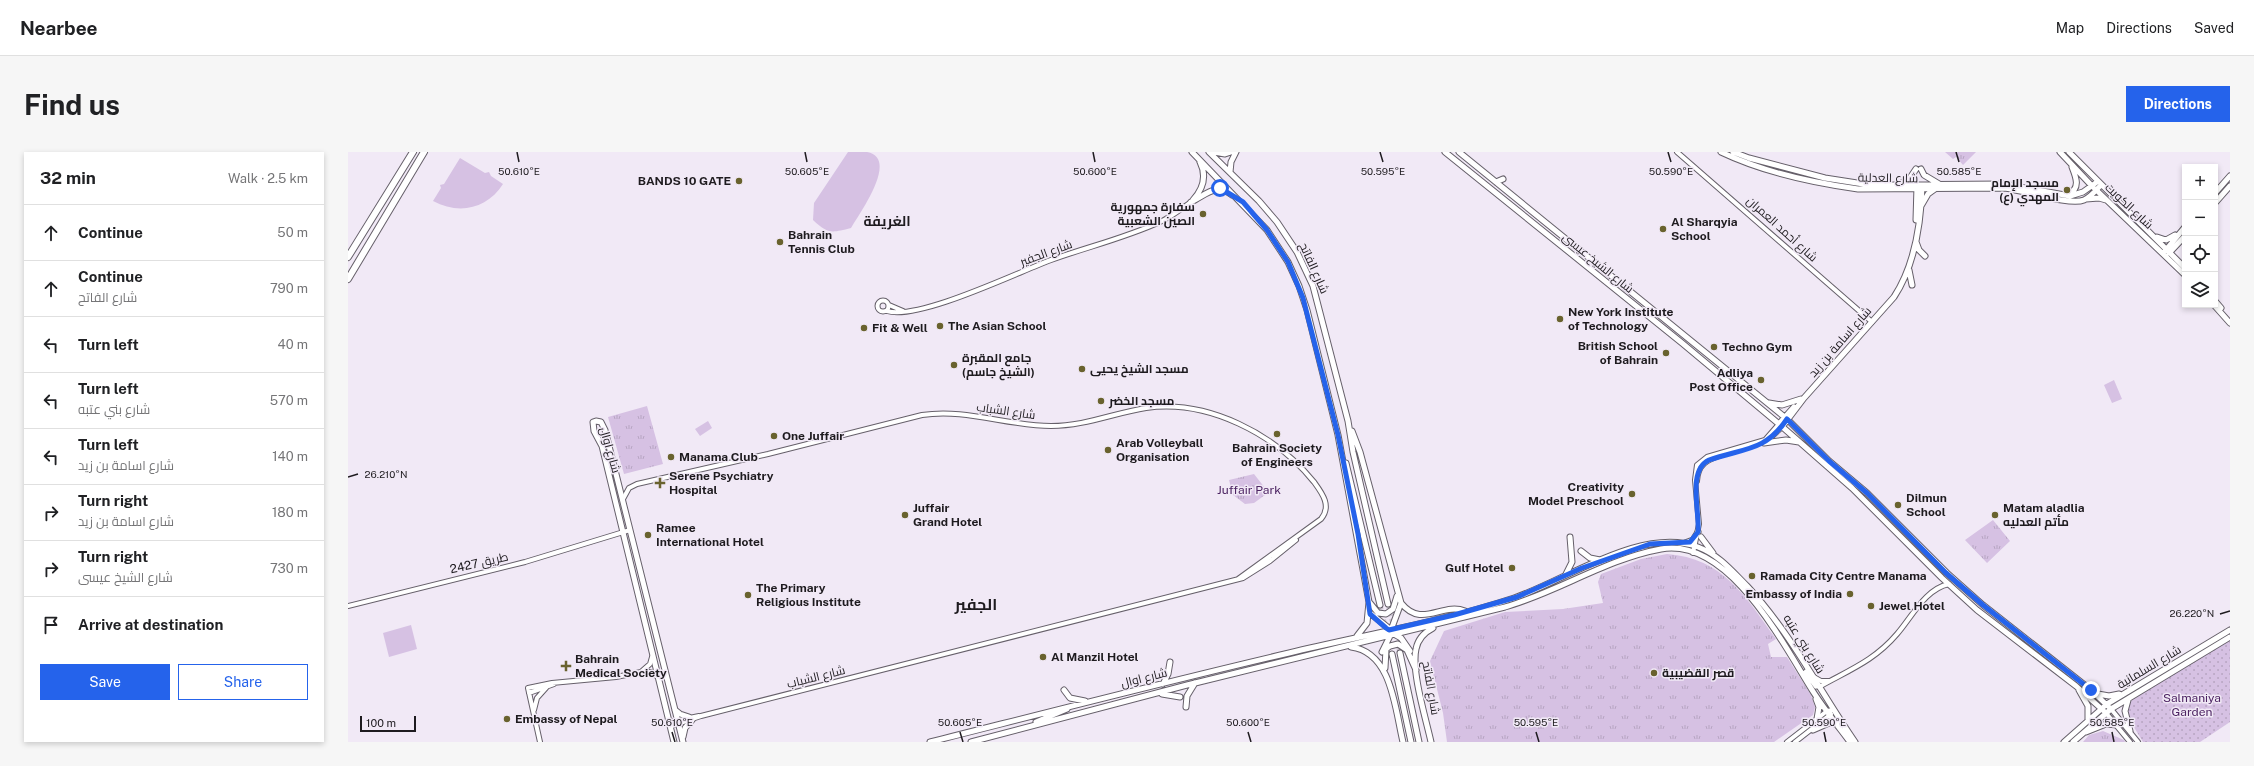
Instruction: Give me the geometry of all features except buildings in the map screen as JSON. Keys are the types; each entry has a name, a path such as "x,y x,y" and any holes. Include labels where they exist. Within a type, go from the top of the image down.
{"highway":[{"path":"349,255 413,152"},
{"path":"348,279 424,152"}],"main road":[{"name":"شارع الفاتح","path":"1192,152 1243,202 1275,240 1299,286 1307,310 1338,435 1348,468 1380,605"},
{"name":"شارع الفاتح","path":"1209,152 1277,222 1303,263 1320,309 1348,421 1353,452 1388,604"},
{"path":"1214,152 1224,154 1231,152"},
{"path":"1230,172 1231,162 1236,152"},
{"name":"شارع الشيخ عيسى","path":"1445,152 1682,343 1781,425 1858,493 1977,610 2076,686 2106,713"},
{"name":"شارع الشيخ عيسى","path":"1459,152 1786,418 1829,461 1867,493 1972,596 2091,690 2111,709"},
{"name":"شارع العدلية","path":"1721,152 1750,165 1839,186 2004,188 2021,190 2065,201 2078,202 2086,199 2099,183"},
{"name":"شارع العدلية","path":"1733,152 1755,160 1849,183 1897,187"},
{"name":"شارع الكويت","path":"2060,152 2094,188 2182,265"},
{"name":"شارع الكويت","path":"2069,152 2099,183 2153,234 2183,272"},
{"path":"1191,202 1200,192 1204,180 1202,168 1197,157"},
{"path":"2065,196 2073,192 2077,186 2071,164"},
{"path":"1918,169 1938,187 1928,194 1919,207 1912,194 1897,187 1910,178 1918,169"},
{"path":"2218,190 2230,176"},
{"path":"1496,182 1503,179"},
{"name":"شارع العدلية","path":"1938,187 2013,185 2065,196 2078,194 2094,188"},
{"path":"2218,200 2230,186"},
{"name":"شارع اسامة بن زيد","path":"1781,425 1897,292 1910,267 1916,242 1919,187"},
{"path":"1191,202 1210,190 1220,188 1243,202"},
{"path":"2086,199 2099,198 2108,201"},
{"name":"شارع اسامة بن زيد","path":"1891,299 1908,263 1919,207"},
{"path":"2153,234 2166,240 2182,233"},
{"path":"2166,252 2182,234"},
{"path":"1916,242 1919,250 1925,256"},
{"path":"1897,292 1903,286 1911,285 1910,267"},
{"path":"2218,304 2230,317"},
{"path":"2217,308 2230,323"},
{"path":"1765,402 1782,405 1803,399"},
{"name":"شارع اوال","path":"674,742 602,446 593,427 593,422 596,421 601,422 604,428 683,741"},
{"name":"شارع الفاتح","path":"1348,421 1360,452 1401,603"},
{"name":"شارع الفاتح","path":"1338,435 1370,614"},
{"path":"1764,443 1786,440 1799,442"},
{"path":"1685,543 1693,540 1699,534 1714,555"},
{"path":"1565,575 1572,562 1570,537"},
{"name":"شارع بني عتبه","path":"1365,642 1379,639 1399,628 1517,597 1601,560 1650,544 1667,542 1685,543 1714,555 1731,568 1760,600 1794,644 1819,687 1837,724 1850,742"},
{"name":"شارع بني عتبه","path":"1391,632 1406,632 1440,625 1525,601 1584,574 1650,552 1669,548 1693,553 1726,571 1768,618 1788,647 1814,692 1855,742"},
{"path":"1581,551 1590,558 1601,560"},
{"path":"1369,602 1378,613 1386,614 1393,609 1398,596"},
{"path":"1403,742 1385,671 1382,651 1391,632 1401,603 1410,611 1421,615 1456,609 1466,611"},
{"path":"1355,638 1366,626 1370,614 1391,632 1401,638 1409,648 1416,671"},
{"name":"شارع الفاتح","path":"1431,742 1416,671 1416,653 1419,641 1429,631 1440,625"},
{"name":"شارع السلمانية","path":"2064,742 2088,718 2107,704 2230,630"},
{"name":"شارع اوال","path":"930,742 1269,657 1381,631 1391,632"},
{"name":"شارع السلمانية","path":"2073,742 2111,709 2230,637"},
{"name":"شارع اوال","path":"971,742 1034,724 1157,694 1195,683 1260,669 1365,642"},
{"path":"1385,671 1385,652 1388,647 1395,644 1405,648 1416,671"},
{"path":"1788,647 1794,644"},
{"path":"1348,646 1360,648 1371,654 1385,671"},
{"path":"1400,652 1420,742"},
{"path":"1392,654 1411,742"},
{"path":"1269,657 1271,666"},
{"path":"1257,660 1260,669"},
{"path":"1163,684 1168,674 1170,662"},
{"path":"1800,668 1806,672 1815,686 1819,687"},
{"path":"1186,707 1187,696 1195,683"},
{"path":"2076,686 2088,706 2088,718"},
{"path":"1064,690 1074,699 1092,701"},
{"path":"2091,690 2101,695 2124,693"},
{"path":"1814,692 1819,707 1817,718"},
{"path":"1157,694 1180,697"},
{"path":"2129,699 2124,711 2130,731"},
{"path":"1034,724 1042,718 1063,712 1068,707"},
{"path":"674,709 678,713 691,719 685,728 683,741"},
{"path":"1813,730 1829,724 1837,724"},
{"path":"2081,734 2102,725 2116,725"}],"street":[{"name":"شارع أحمد العمران","path":"1677,152 1872,322"},
{"name":"شارع الجفير","path":"887,311 903,311 948,301 1051,260 1127,235 1169,217 1191,202"},
{"path":"889,305 887,311 880,311 878,304 884,301 889,305 903,311"},
{"name":"شارع الشباب","path":"622,501 626,491 637,484 915,416 938,413 1049,426 1080,424 1147,408 1180,407 1201,410 1227,419 1254,432 1287,455 1314,482 1325,499 1327,508 1321,519 1238,579 670,724"},
{"name":"شارع اسامة بن زيد","path":"1696,485 1699,470 1705,461 1764,443 1775,436 1781,425"},
{"name":"شارع اسامة بن زيد","path":"1693,553 1699,534 1695,472 1703,459 1765,440 1781,425"},
{"name":"طريق 2427","path":"348,606 525,562 615,536 631,533"},
{"path":"1942,586 1944,579"},
{"path":"1819,687 1877,655 1898,633 1921,602 1942,586 1949,584"},
{"path":"641,672 650,664 653,654"},
{"path":"540,742 528,688 552,682 554,684 616,677 641,672 652,672 659,679"},
{"path":"1813,676 1821,681 1831,680"},
{"path":"529,693 554,684"},
{"path":"533,712 537,698 546,688"},
{"name":"شارع الشيخ عيسى","path":"2111,709 2138,742"},
{"path":"1787,742 1817,718 1831,711"},
{"path":"1796,742 1813,730 1831,711"},
{"name":"شارع الشيخ عيسى","path":"2106,713 2130,742"}],"green space":[{"path":"848,152 867,152 876,156 880,164 879,175 868,199 851,228 839,231 826,230 813,220 814,203"},
{"path":"1945,152 1976,152 1963,165 1956,157 1953,159"},
{"path":"460,158 485,173 489,172 491,176 503,184 489,199 472,207 453,208 433,201 441,188 440,185 444,184"},
{"path":"2114,380 2122,399 2112,403 2104,385"},
{"path":"647,406 663,464 624,474 608,417"},
{"path":"708,421 712,428 700,436 695,429"},
{"name":"Juffair Park","path":"1254,474 1265,488 1265,495 1254,503 1245,504 1233,495 1229,480"},
{"path":"1993,520 2010,541 1987,563 1965,540"},
{"path":"1667,554 1687,557 1703,563 1731,582 1743,595 1776,639 1768,644 1771,657 1787,657 1811,695 1815,707 1813,715 1774,742 1447,742 1443,713 1430,661 1444,631 1505,612 1563,609 1603,603 1598,582 1601,574 1641,559"},
{"path":"411,625 417,649 389,657 383,633"},
{"name":"Salmaniya Garden","path":"2230,640 2230,722 2200,742 2143,742 2129,719 2127,706 2133,699"},
{"path":"2103,731 2124,740 2125,742 2083,742 2089,735"}],"tunnel":[{"path":"1388,604 1400,653"},
{"path":"1380,605 1385,626"}],"place":[{"name":"BANDS 10 GATE","path":"739,181"},
{"name":"مسجد الإمام المهدي (ع)","path":"2067,190"},
{"name":"سفارة جمهورية الصين الشعبية","path":"1203,214"},
{"name":"Al Sharqyia School","path":"1663,229"},
{"name":"Bahrain Tennis Club","path":"780,242"},
{"name":"New York Institute of Technology","path":"1560,319"},
{"name":"The Asian School","path":"940,326"},
{"name":"Fit & Well","path":"864,328"},
{"name":"Techno Gym","path":"1714,347"},
{"name":"British School of Bahrain","path":"1666,353"},
{"name":"جامع المقبرة (الشيخ جاسم)","path":"954,365"},
{"name":"مسجد الشيخ يحيى","path":"1082,369"},
{"name":"Adliya Post Office","path":"1761,380"},
{"name":"مسجد الخضر","path":"1101,401"},
{"name":"Bahrain Society of Engineers","path":"1277,434"},
{"name":"One Juffair","path":"774,436"},
{"name":"Arab Volleyball Organisation","path":"1108,450"},
{"name":"Manama Club","path":"671,457"},
{"name":"Serene Psychiatry Hospital","path":"660,483"},
{"name":"Creativity Model Preschool","path":"1632,494"},
{"name":"Dilmun School","path":"1898,505"},
{"name":"Juffair Grand Hotel","path":"905,515"},
{"name":"Matam aladlia مأتم العدليه","path":"1995,515"},
{"name":"Ramee International Hotel","path":"648,535"},
{"name":"Gulf Hotel","path":"1512,568"},
{"name":"Ramada City Centre Manama","path":"1752,576"},
{"name":"Embassy of India","path":"1850,594"},
{"name":"The Primary Religious Institute","path":"748,595"},
{"name":"Jewel Hotel","path":"1871,606"},
{"name":"Al Manzil Hotel","path":"1043,657"},
{"name":"Bahrain Medical Society","path":"566,666"},
{"name":"قصر القضيبية","path":"1654,673"},
{"name":"Embassy of Nepal","path":"507,719"}],"district":[{"name":"الغريفة","path":"887,221"},
{"name":"الجفير","path":"976,604"}],"route":[{"path":"1220,188 1225,190 1237,200 1243,202 1259,220 1282,251 1299,286 1307,310 1338,435 1358,534 1370,614 1389,630 1454,615 1510,599 1530,592 1582,568 1640,546 1667,542 1690,542 1695,538 1698,532 1699,524 1696,485 1701,466 1705,461 1769,441 1778,433 1787,419 1829,461 1867,493 1946,573 2040,651 2091,690"}]}
